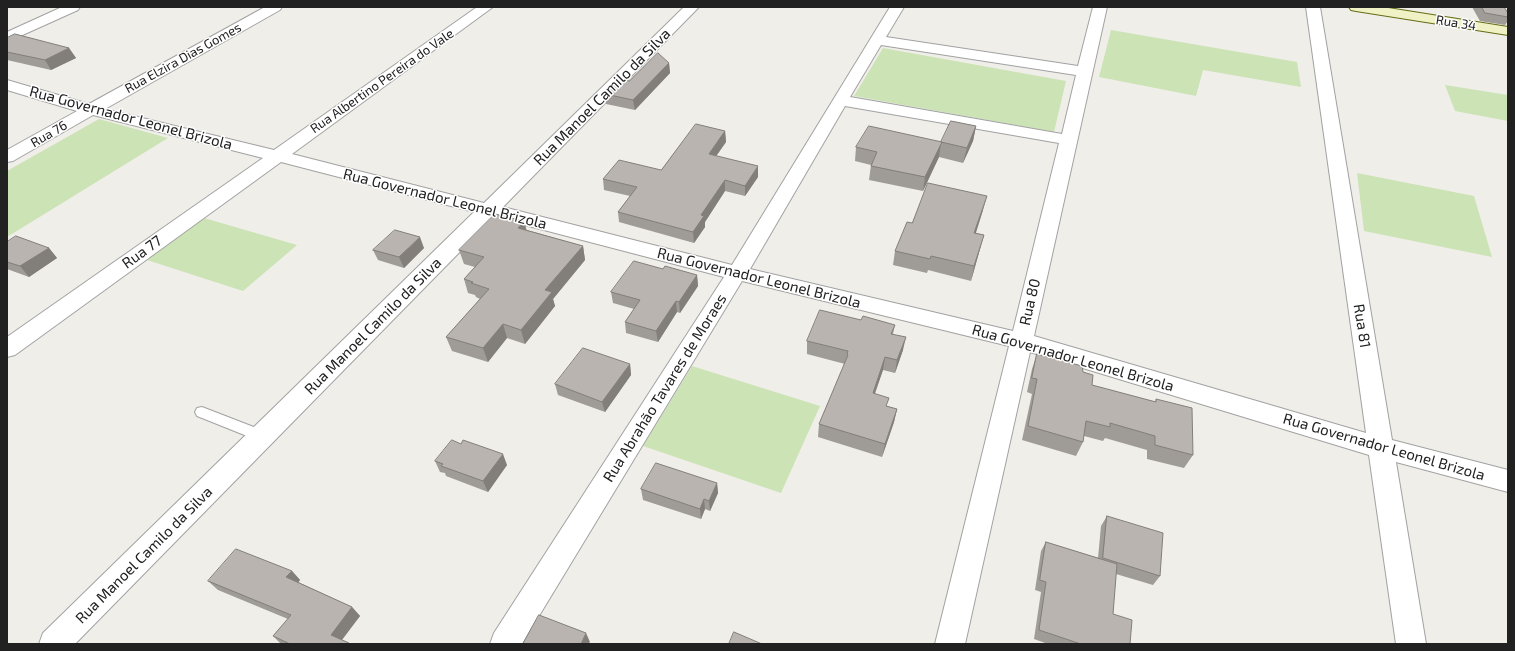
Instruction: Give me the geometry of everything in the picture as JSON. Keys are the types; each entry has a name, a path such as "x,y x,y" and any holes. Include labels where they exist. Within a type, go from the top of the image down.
{"street":[{"path":"7,38 73,7"},
{"name":"Rua Elzira Dias Gomes","path":"91,110 275,7"},
{"name":"Rua Albertino Pereira do Vale","path":"277,156 486,7"},
{"name":"Rua Manoel Camilo da Silva","path":"54,644 692,7"},
{"name":"Rua Abrahão Tavares de Moraes","path":"505,644 737,273 897,7"},
{"name":"Rua 80","path":"950,644 1100,7"},
{"name":"Rua 81","path":"1313,7 1411,644"},
{"name":"Rua 34","path":"1356,7 1508,31"},
{"path":"877,40 1084,72"},
{"name":"Rua Governador Leonel Brizola","path":"7,85 91,110 737,273 1021,341 1381,448 1508,481"},
{"path":"840,100 1069,140"},
{"name":"Rua 76","path":"7,157 91,110"},
{"name":"Rua 77","path":"7,349 277,156"}],"lane":[{"path":"202,412 260,435 258,441"}],"green space":[{"path":"1111,30 1297,62 1301,87 1203,70 1196,96 1099,77"},
{"path":"883,48 1066,81 1054,132 854,96"},
{"path":"1445,85 1508,95 1508,121 1455,111"},
{"path":"99,119 168,138 7,237 7,171"},
{"path":"1357,173 1474,196 1492,257 1364,231"},
{"path":"204,218 297,245 243,291 147,260"},
{"path":"692,366 820,406 781,493 643,446"}],"building":[{"path":"1482,7 1504,7 1508,13 1508,17 1485,13"},
{"path":"15,34 69,48 45,60 7,52 7,38"},
{"path":"658,53 669,63 633,100 605,94 619,79 629,81"},
{"path":"951,121 976,126 967,148 941,142"},
{"path":"696,124 725,131 709,154 758,166 745,186 725,180 701,215 704,216 693,232 618,212 637,187 603,179 619,160 661,170"},
{"path":"869,126 942,142 925,177 871,166 877,152 856,147"},
{"path":"928,183 987,196 974,233 984,235 974,266 931,256 930,259 895,251 907,222 912,223"},
{"path":"495,214 524,221 518,228 583,246 545,290 552,292 521,330 503,324 483,348 446,337 489,289 464,279 484,257 459,250"},
{"path":"395,230 420,237 399,257 373,250"},
{"path":"16,236 49,248 20,266 7,262 7,242"},
{"path":"634,261 663,269 665,266 697,275 679,302 676,301 656,331 625,322 640,300 611,292"},
{"path":"820,310 861,320 863,316 895,325 891,334 906,337 897,360 885,357 873,393 889,398 886,406 897,409 885,444 819,424 848,355 848,351 807,341"},
{"path":"583,348 630,364 602,402 555,384"},
{"path":"1037,354 1082,366 1083,372 1093,375 1092,385 1156,402 1156,399 1192,408 1193,455 1155,445 1155,436 1110,423 1110,427 1086,421 1083,442 1028,426 1037,379 1032,378"},
{"path":"452,440 461,444 463,440 503,454 483,481 441,466 443,464 435,461"},
{"path":"656,463 717,483 709,501 704,499 700,509 641,489"},
{"path":"1107,516 1163,533 1160,576 1103,558"},
{"path":"1046,542 1117,564 1113,614 1132,620 1130,644 1081,644 1039,630 1046,582 1040,580"},
{"path":"236,549 292,571 286,577 352,607 331,635 349,643 290,644 273,636 291,615 208,581"},
{"path":"539,615 586,633 581,644 523,644"},
{"path":"734,632 762,644 729,644"}]}
